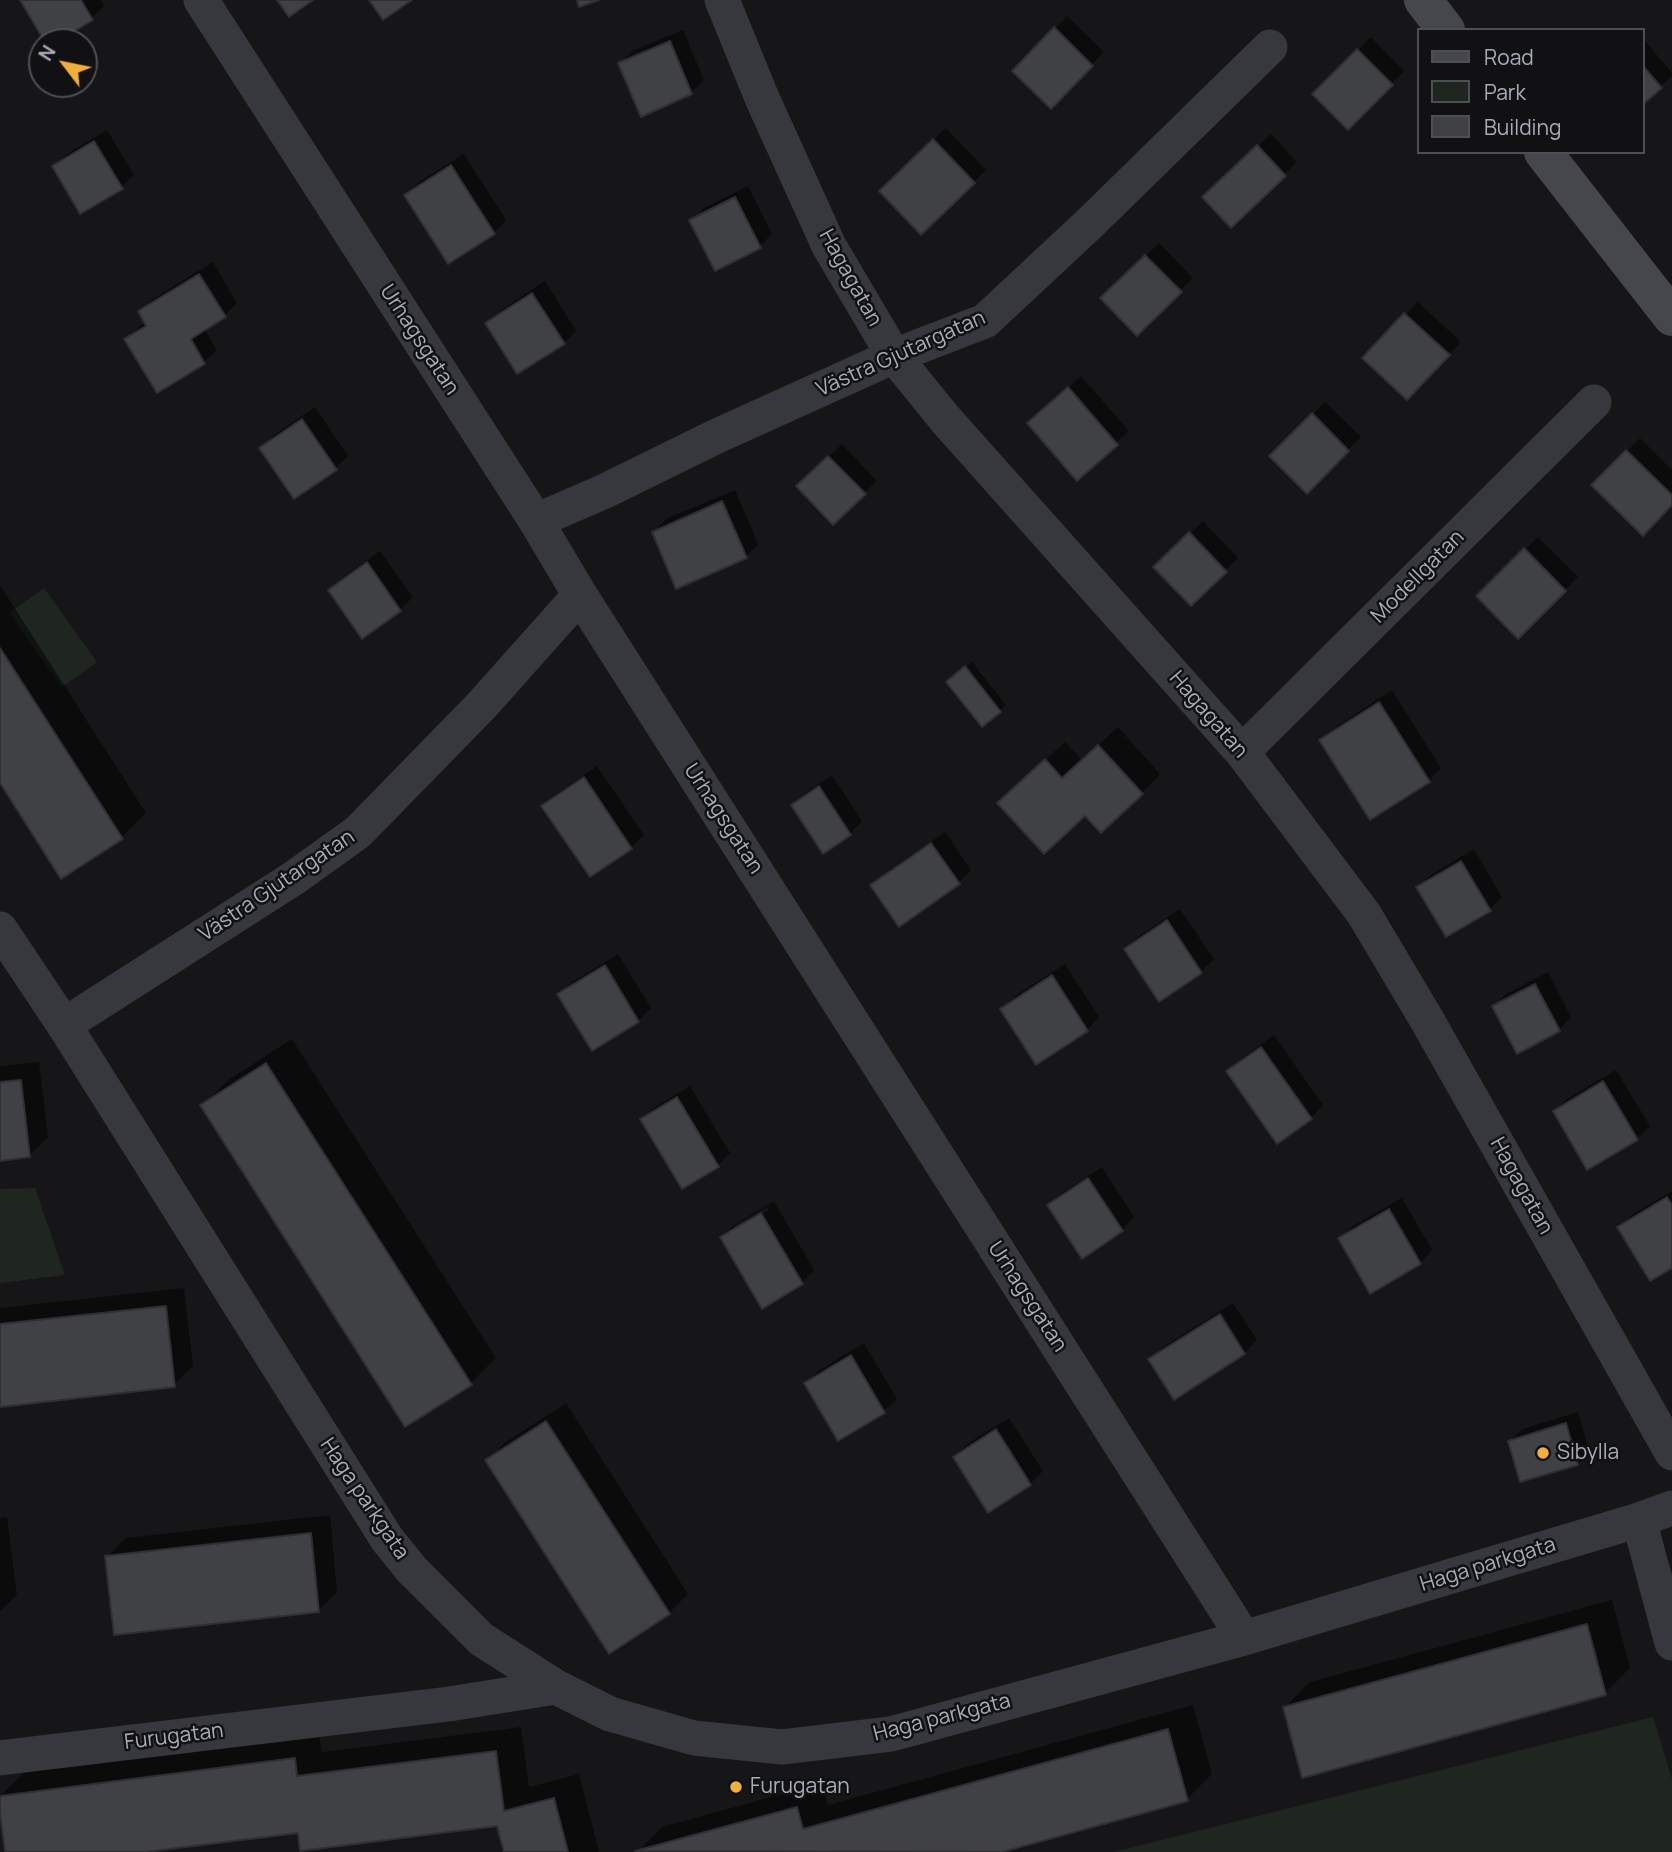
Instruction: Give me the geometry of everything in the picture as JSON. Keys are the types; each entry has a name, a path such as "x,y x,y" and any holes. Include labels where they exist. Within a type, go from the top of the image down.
{"main road":[{"path":"1423,0 1444,28"},
{"path":"1545,154 1672,317"}],"street":[{"name":"Urhagsgatan","path":"201,0 536,521 580,595 1244,1638"},
{"name":"Hagagatan","path":"722,0 762,98 829,246 894,356 946,420 1242,752 1364,914 1434,1032 1672,1453"},
{"name":"Västra Gjutargatan","path":"536,521 894,356 985,321 1089,224 1270,47"},
{"name":"Modellgatan","path":"1242,752 1594,402"},
{"name":"Västra Gjutargatan","path":"64,1025 294,878 358,832 482,705 580,595"},
{"name":"Haga parkgata","path":"0,929 64,1025 387,1539 412,1570 481,1639 556,1687 610,1714 694,1738 782,1747 891,1734 1244,1638 1672,1508"},
{"path":"1639,1520 1672,1643"},
{"name":"Furugatan","path":"0,1758 449,1704 556,1687"}],"green space":[{"path":"44,588 97,662 62,687 9,613"},
{"path":"35,1188 65,1275 0,1283 0,1189"},
{"path":"1653,1717 1672,1779 1672,1852 1114,1852"}],"building":[{"path":"20,0 81,0 93,20 80,28 37,28"},
{"path":"277,0 313,0 289,17"},
{"path":"369,0 412,0 383,20"},
{"path":"577,0 599,0 579,7"},
{"path":"1054,27 1093,66 1051,109 1012,71"},
{"path":"670,41 692,94 641,117 618,63"},
{"path":"1357,49 1393,85 1348,130 1312,94"},
{"path":"1644,67 1662,88 1644,103"},
{"path":"933,139 975,183 921,235 879,191"},
{"path":"94,141 123,189 80,214 52,166"},
{"path":"1257,145 1286,176 1231,228 1202,197"},
{"path":"451,165 495,234 448,264 404,195"},
{"path":"735,197 761,248 715,271 689,220"},
{"path":"1145,255 1182,292 1137,336 1100,298"},
{"path":"199,274 226,317 191,339 205,364 157,393 124,339 146,326 138,311"},
{"path":"532,293 565,344 517,374 485,323"},
{"path":"1404,313 1450,355 1407,400 1362,358"},
{"path":"1068,387 1118,445 1077,481 1027,423"},
{"path":"1312,413 1349,451 1307,494 1269,456"},
{"path":"302,419 337,470 294,499 259,448"},
{"path":"1626,450 1672,495 1672,505 1643,536 1591,485"},
{"path":"828,456 866,494 833,525 796,486"},
{"path":"722,501 747,558 676,589 652,532"},
{"path":"1189,532 1227,572 1191,606 1153,567"},
{"path":"1524,548 1566,591 1518,639 1476,596"},
{"path":"367,562 401,611 362,639 328,590"},
{"path":"0,648 123,839 61,879 0,783"},
{"path":"965,666 1001,712 982,727 946,682"},
{"path":"1379,702 1430,782 1370,820 1319,740"},
{"path":"1098,745 1143,794 1101,833 1085,816 1044,854 997,803 1045,759 1062,778"},
{"path":"584,777 632,849 590,877 541,806"},
{"path":"819,786 851,835 823,854 791,805"},
{"path":"931,843 960,884 899,927 870,885"},
{"path":"1461,861 1491,911 1446,937 1416,887"},
{"path":"1167,920 1202,973 1159,1002 1124,949"},
{"path":"605,965 639,1022 592,1051 557,994"},
{"path":"1052,975 1088,1031 1036,1065 1000,1009"},
{"path":"1535,984 1560,1031 1517,1054 1492,1006"},
{"path":"1261,1047 1312,1119 1277,1144 1226,1071"},
{"path":"266,1063 472,1385 405,1427 200,1105"},
{"path":"21,1080 30,1157 0,1161 0,1082"},
{"path":"1603,1081 1638,1140 1587,1170 1553,1111"},
{"path":"677,1097 719,1167 682,1189 640,1119"},
{"path":"1088,1178 1123,1231 1082,1259 1047,1205"},
{"path":"1667,1197 1672,1205 1672,1268 1650,1281 1617,1227"},
{"path":"1389,1209 1421,1264 1370,1294 1338,1238"},
{"path":"761,1213 803,1284 762,1309 720,1237"},
{"path":"166,1306 175,1387 0,1407 0,1324"},
{"path":"1220,1314 1245,1354 1174,1400 1148,1359"},
{"path":"851,1355 885,1413 838,1441 804,1383"},
{"path":"546,1421 670,1614 609,1654 485,1460"},
{"name":"Sibylla","path":"1566,1423 1578,1465 1520,1482 1508,1441"},
{"path":"996,1429 1031,1485 988,1513 953,1457"},
{"path":"311,1533 319,1612 114,1635 105,1556"},
{"path":"1587,1624 1606,1695 1302,1778 1283,1707"},
{"path":"1168,1729 1188,1801 1002,1852 635,1851 797,1807 803,1829"},
{"path":"496,1751 504,1811 554,1798 568,1852 504,1852 497,1826 300,1851 298,1833 145,1852 5,1852 0,1796 295,1758 297,1776"}],"place":[{"name":"Sibylla","path":"1543,1453"},
{"name":"Furugatan","path":"736,1787"}]}
